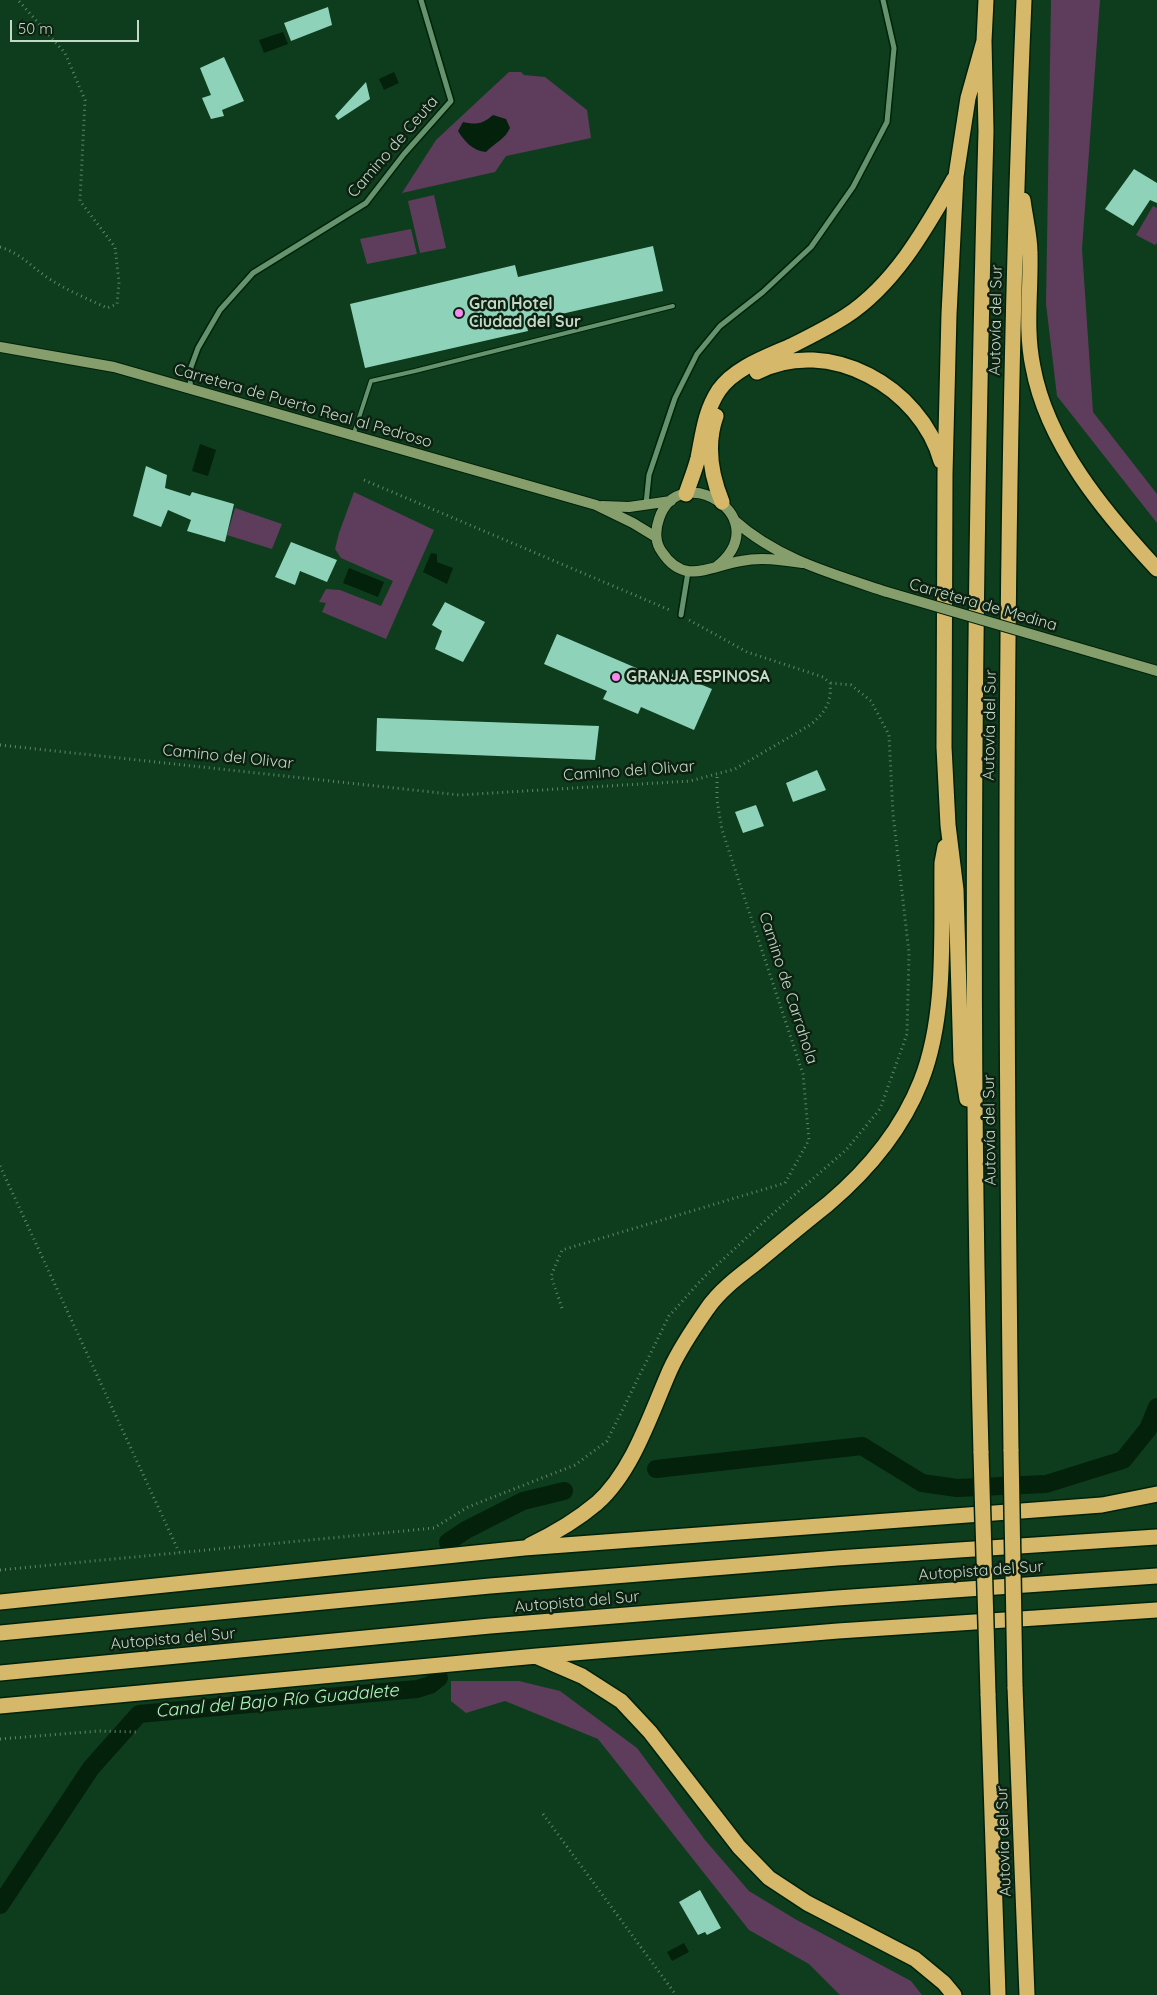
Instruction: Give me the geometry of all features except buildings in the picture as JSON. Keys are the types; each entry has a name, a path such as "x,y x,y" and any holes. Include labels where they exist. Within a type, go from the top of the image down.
{"highway":[{"path":"975,1158 961,1061 956,890 948,825 944,747 945,474 949,314 956,176 968,98 984,41 986,0"},
{"name":"Autovía del Sur","path":"1024,0 1017,159 1007,710 1006,927 1015,1687 1027,1995"},
{"name":"Autovía del Sur","path":"984,41 986,132 974,728 975,1158 981,1453 998,1995"},
{"path":"1017,159 1030,251 1028,317 1032,366 1040,396 1051,425 1086,483 1130,539 1157,569"},
{"path":"679,497 698,457 704,422 720,388 742,370 818,332 848,314 872,294 895,271 918,239 956,176"},
{"path":"722,502 711,465 710,450 713,424 720,406 728,392 741,380 767,366 787,362 810,360 832,363 854,369 890,387 910,404 929,429 938,448 945,474"},
{"path":"524,1548 568,1524 598,1502 618,1479 636,1448 689,1334 709,1305 735,1280 845,1190 878,1154 903,1119 921,1080 933,1036 940,986 942,863 948,825"},
{"path":"0,1602 524,1548 1102,1505 1157,1494"},
{"name":"Autopista del Sur","path":"0,1634 500,1585 837,1558 1157,1537"},
{"name":"Autopista del Sur","path":"0,1673 500,1626 837,1598 1157,1576"},
{"path":"0,1706 537,1656 838,1631 1157,1610"},
{"path":"537,1656 582,1676 621,1701 650,1732 739,1846 769,1878 807,1903 915,1959 944,1982 954,1995"}],"main road":[{"name":"Carretera de Puerto Real al Pedroso","path":"0,347 114,367 596,505"},
{"path":"596,505 646,506 698,493 711,496 722,502 729,510 736,530 732,549 725,560 716,567"},
{"path":"679,497 665,507 659,516 656,537 666,560 676,567 688,572 698,572 741,561 769,559 802,563"},
{"path":"596,505 633,523 656,537"},
{"path":"734,520 750,535 802,563"},
{"name":"Carretera de Medina","path":"802,563 887,592 1157,671"}],"street":[{"name":"Camino de Ceuta","path":"190,389 191,366 198,348 220,310 253,273 366,203 404,154 451,100 420,0"},
{"path":"646,506 649,475 675,398 697,354 720,326 763,292 811,247 853,186 887,122 894,48 883,0"},
{"path":"681,615 688,572"}],"lane":[{"path":"353,436 371,381 673,306"}],"path":[{"path":"0,247 16,252 49,279 93,302 107,308 117,304 119,282 115,247 80,201 85,100 65,53 18,0"},
{"path":"0,1570 434,1528 468,1507 574,1465 607,1441 669,1316 704,1277 846,1150 880,1109 907,1034 910,953 893,814 889,735 871,701 851,685 830,683 823,677 747,652 681,615 364,480"},
{"name":"Camino del Olivar","path":"0,745 460,794 690,781 735,769 822,716 831,693 830,683"},
{"name":"Camino de Carrahola","path":"562,1308 551,1276 562,1250 785,1183 809,1140 803,1074 722,830 716,800 717,775"},
{"path":"0,1166 179,1552"},
{"path":"0,1739 99,1731 136,1732"},
{"path":"543,1814 676,1995"}],"shaded area":[{"path":"1051,0 1100,0 1082,249 1093,412 1157,494 1157,523 1057,396 1046,304"},
{"path":"283,32 288,44 264,53 259,40"},
{"path":"394,72 399,83 384,90 379,79"},
{"path":"509,72 521,72 524,75 545,77 587,110 591,138 506,156 495,172 402,193 436,140"},
{"path":"493,115 506,119 510,128 503,138 486,152 477,150 469,145 458,131 463,122 479,123"},
{"path":"434,195 446,248 420,253 408,201"},
{"path":"1153,206 1157,208 1157,243 1155,245 1136,235"},
{"path":"411,229 417,254 367,264 360,239"},
{"path":"200,444 216,450 208,476 192,471"},
{"path":"354,492 434,530 386,639 322,612 326,603 319,602 326,589 340,590 381,606 393,581 341,558 335,549"},
{"path":"235,508 282,524 272,549 227,535"},
{"path":"431,553 437,554 437,562 453,568 447,584 423,572"},
{"path":"349,568 384,582 378,597 343,583"},
{"path":"451,1681 519,1681 560,1691 637,1748 705,1840 749,1891 795,1919 911,1981 922,1995 840,1995 809,1964 749,1930 598,1739 505,1701 466,1713 451,1701"},
{"path":"684,1943 689,1952 672,1961 667,1952"}],"waterway":[{"name":"Canal del Bajo Río Guadalete","path":"656,1469 862,1446 922,1483 957,1488 1046,1484 1123,1460 1148,1429 1157,1407"},
{"name":"Canal del Bajo Río Guadalete","path":"448,1542 466,1530 523,1501 564,1491"},
{"name":"Canal del Bajo Río Guadalete","path":"0,1905 91,1768 139,1714 417,1689 430,1685 439,1678"}],"place":[{"name":"Gran Hotel Ciudad del Sur","path":"459,313"},
{"name":"GRANJA ESPINOSA","path":"616,677"}]}
